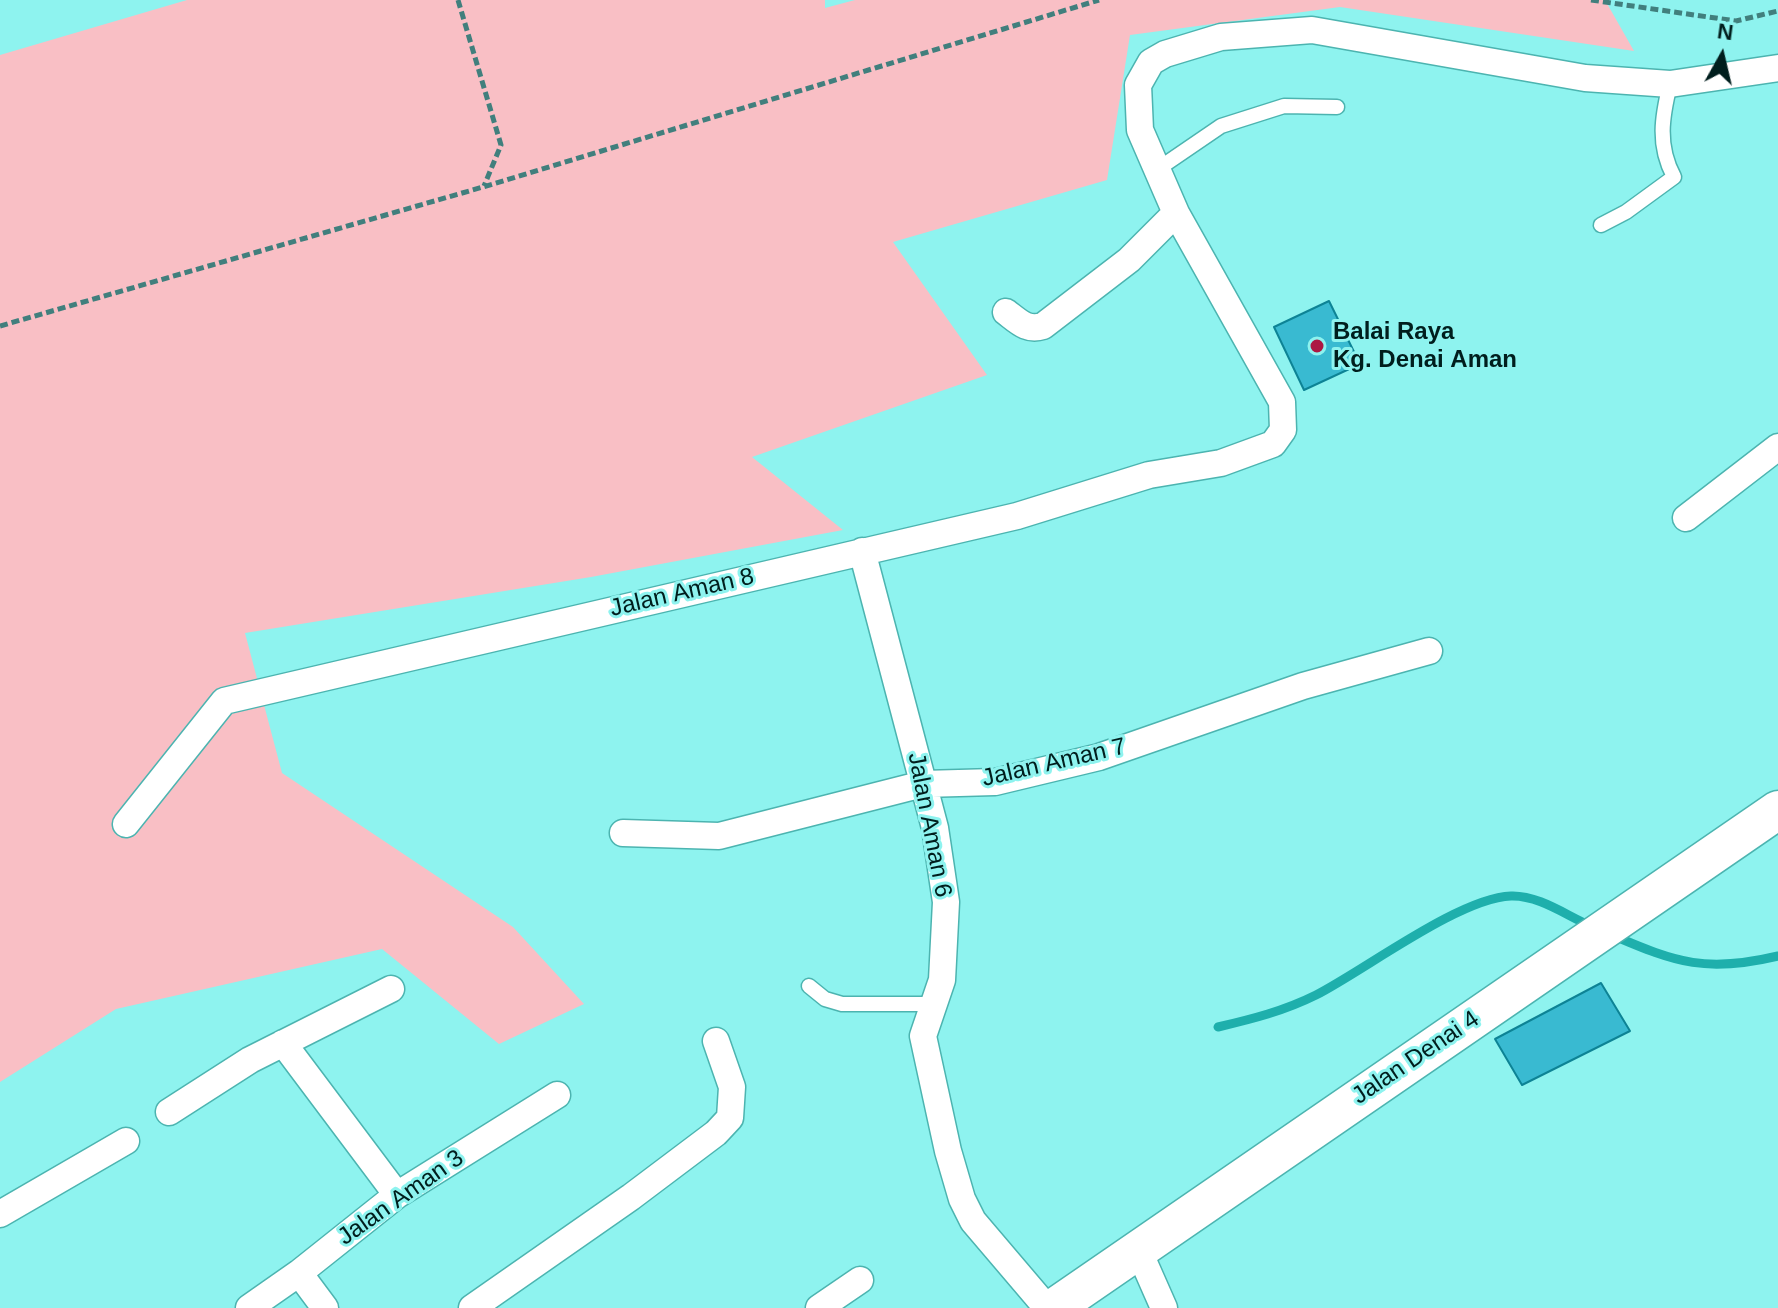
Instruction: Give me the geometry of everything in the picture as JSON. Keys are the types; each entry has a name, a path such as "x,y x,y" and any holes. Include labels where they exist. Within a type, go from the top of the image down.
{"street":[{"path":"1006,312 1032,329 1043,326 1129,260 1176,213 1140,130 1137,103 1143,72 1165,54 1221,37 1312,30 1585,78 1670,84 1778,68"},
{"name":"Jalan Aman 8","path":"126,824 224,701 1017,516 1149,475 1221,463 1273,444 1283,430 1282,402 1176,213"},
{"path":"1686,518 1778,447"},
{"name":"Jalan Aman 6","path":"862,551 935,828 946,902 942,980 923,1036 962,1199 973,1221 1047,1308"},
{"name":"Jalan Aman 7","path":"623,833 719,836 923,784 995,782 1099,757 1303,686 1429,651"},
{"name":"Jalan Denai 4","path":"1054,1308 1778,810"},
{"path":"169,1112 283,1043 391,989"},
{"path":"472,1308 631,1197 716,1133 730,1118 732,1087 716,1041"},
{"path":"283,1043 397,1195"},
{"name":"Jalan Aman 3","path":"249,1308 299,1273 397,1195 557,1095"},
{"path":"0,1214 126,1141"},
{"path":"1138,1249 1164,1308"},
{"path":"299,1273 325,1308"},
{"path":"819,1308 860,1280"}],"lane":[{"path":"1601,225 1626,212 1674,177 1661,143 1662,117 1670,84"},
{"path":"1158,169 1221,126 1284,106 1337,107"},
{"path":"809,986 825,999 842,1004 935,1004"}],"path":[{"path":"458,0 501,145 483,187"},
{"path":"0,326 483,187 1099,0"},
{"path":"1591,0 1736,21 1778,11"}],"shaded area":[{"path":"187,0 825,0 825,8 855,0 1605,0 1634,51 1340,7 1130,35 1107,180 893,242 987,375 752,457 843,530 591,577 245,633 282,773 513,927 584,1004 499,1044 382,949 116,1009 0,1082 0,55"}],"building":[{"name":"Balai Raya Kg. Denai Aman","path":"1329,301 1360,364 1304,390 1274,327"},
{"path":"1601,983 1630,1031 1522,1085 1495,1039"}],"waterway":[{"path":"1218,1027 1304,1001 1439,922 1490,900 1511,896 1532,899 1591,926"},
{"path":"1612,935 1655,952 1693,962 1731,964 1778,956"}],"place":[{"name":"Balai Raya Kg. Denai Aman","path":"1317,346"}]}
